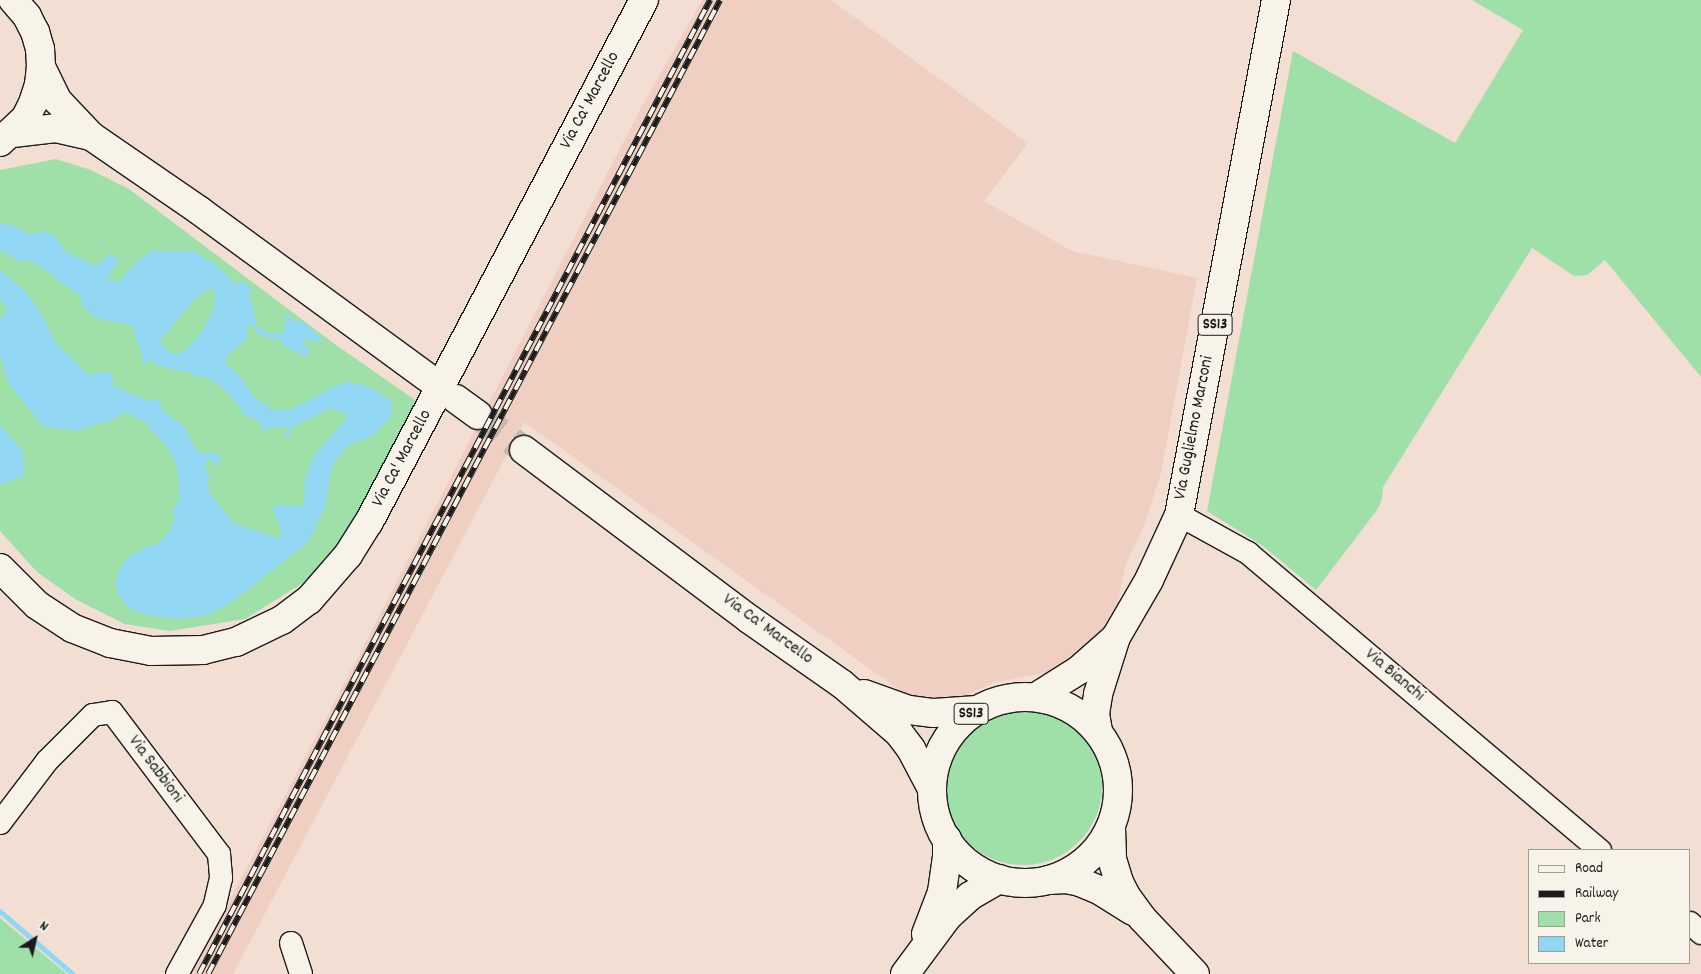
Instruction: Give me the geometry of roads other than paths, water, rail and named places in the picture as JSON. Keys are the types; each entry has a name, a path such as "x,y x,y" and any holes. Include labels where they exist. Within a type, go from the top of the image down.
{"main road":[{"path":"6,138 25,119 34,102 39,85 41,67 35,32 26,16 13,0"},
{"name":"Via Ca' Marcello","path":"0,568 37,605 72,628 110,643 151,651 203,650 236,642 268,629 309,600 348,555 369,522 644,0"},
{"name":"Via Guglielmo Marconi","path":"1098,731 1095,714 1098,694 1116,637 1149,580 1179,515 1276,0"},
{"path":"41,67 58,100 91,136 200,211 428,378"},
{"path":"6,138 56,128 91,136"},
{"path":"456,399 478,415"},
{"name":"Via Ca' Marcello","path":"524,450 750,619 842,684"},
{"name":"Via Guglielmo Marconi","path":"1036,697 1079,670 1116,637"},
{"path":"842,684 883,702 909,710 934,713 977,710"},
{"path":"842,684 899,733 911,748 932,789"},
{"name":"Via Guglielmo Marconi","path":"1036,697 1046,698 1065,706 1083,716 1098,731 1113,757 1118,778 1117,808 1111,828 1098,847 1082,864 1069,872 1047,880 1026,883 1000,879 968,862 947,839 937,820 932,789 935,768 947,739 960,723 977,710 1005,698 1036,697"},
{"path":"1111,828 1112,858 1119,882 1142,918 1195,974"},
{"name":"Via Guglielmo Marconi","path":"911,965 942,892 947,856 947,839"},
{"name":"Via Guglielmo Marconi","path":"911,965 948,916 970,896 1000,879"},
{"path":"1047,880 1066,879 1096,888 1142,918"}],"street":[{"name":"Via Bianchi","path":"1179,515 1248,553 1599,849"},
{"name":"Via Sabbioni","path":"0,823 47,761 93,715 112,712 219,854 221,878 215,906 177,974"},
{"path":"1691,924 1701,932"},
{"path":"291,943 301,974"}],"water":[{"path":"0,223 13,226 31,235 43,231 54,235 66,252 96,266 111,253 119,260 106,279 120,281 136,262 151,251 194,251 217,266 236,284 244,282 250,287 252,292 248,296 252,303 258,330 248,324 247,338 226,357 226,364 238,374 255,398 273,410 289,410 344,382 361,384 378,392 392,402 392,415 374,435 347,446 335,461 330,474 325,507 308,542 233,601 208,615 176,619 146,615 129,608 119,596 115,584 119,570 127,558 142,550 145,546 157,544 169,533 175,517 172,511 179,500 178,471 171,453 154,431 150,432 148,424 126,412 105,423 98,423 77,431 43,426 9,384 0,355 0,321 7,308 0,299 0,270 25,291 40,312 56,343 90,376 96,372 112,372 113,386 146,400 159,400 163,411 184,426 194,446 201,454 210,452 221,456 216,468 211,457 204,466 210,479 207,483 210,494 235,524 281,539 281,529 272,508 277,505 304,506 305,480 314,455 347,418 345,413 331,408 294,426 287,438 283,434 290,429 288,427 270,427 261,432 262,424 250,417 244,416 242,410 221,386 207,378 154,364 150,358 144,366 142,352 136,340 133,326 94,317 82,305 80,295 61,283 49,272 28,260 18,262 15,258 0,250","holes":["209,288 215,292 214,309 204,328 190,346 178,355 170,353 159,341 196,298"]},
{"path":"286,313 291,319 304,323 320,337 322,343 305,338 303,343 309,347 310,353 306,357 286,347 281,340 268,338 267,333 284,333"},
{"path":"0,424 22,451 24,475 0,485"}],"waterway":[{"path":"258,330 266,334"},
{"path":"0,911 73,974"}],"tunnel":[{"path":"478,415 524,450"}],"railway":[{"path":"199,974 710,0"},
{"path":"208,974 720,0"}]}
